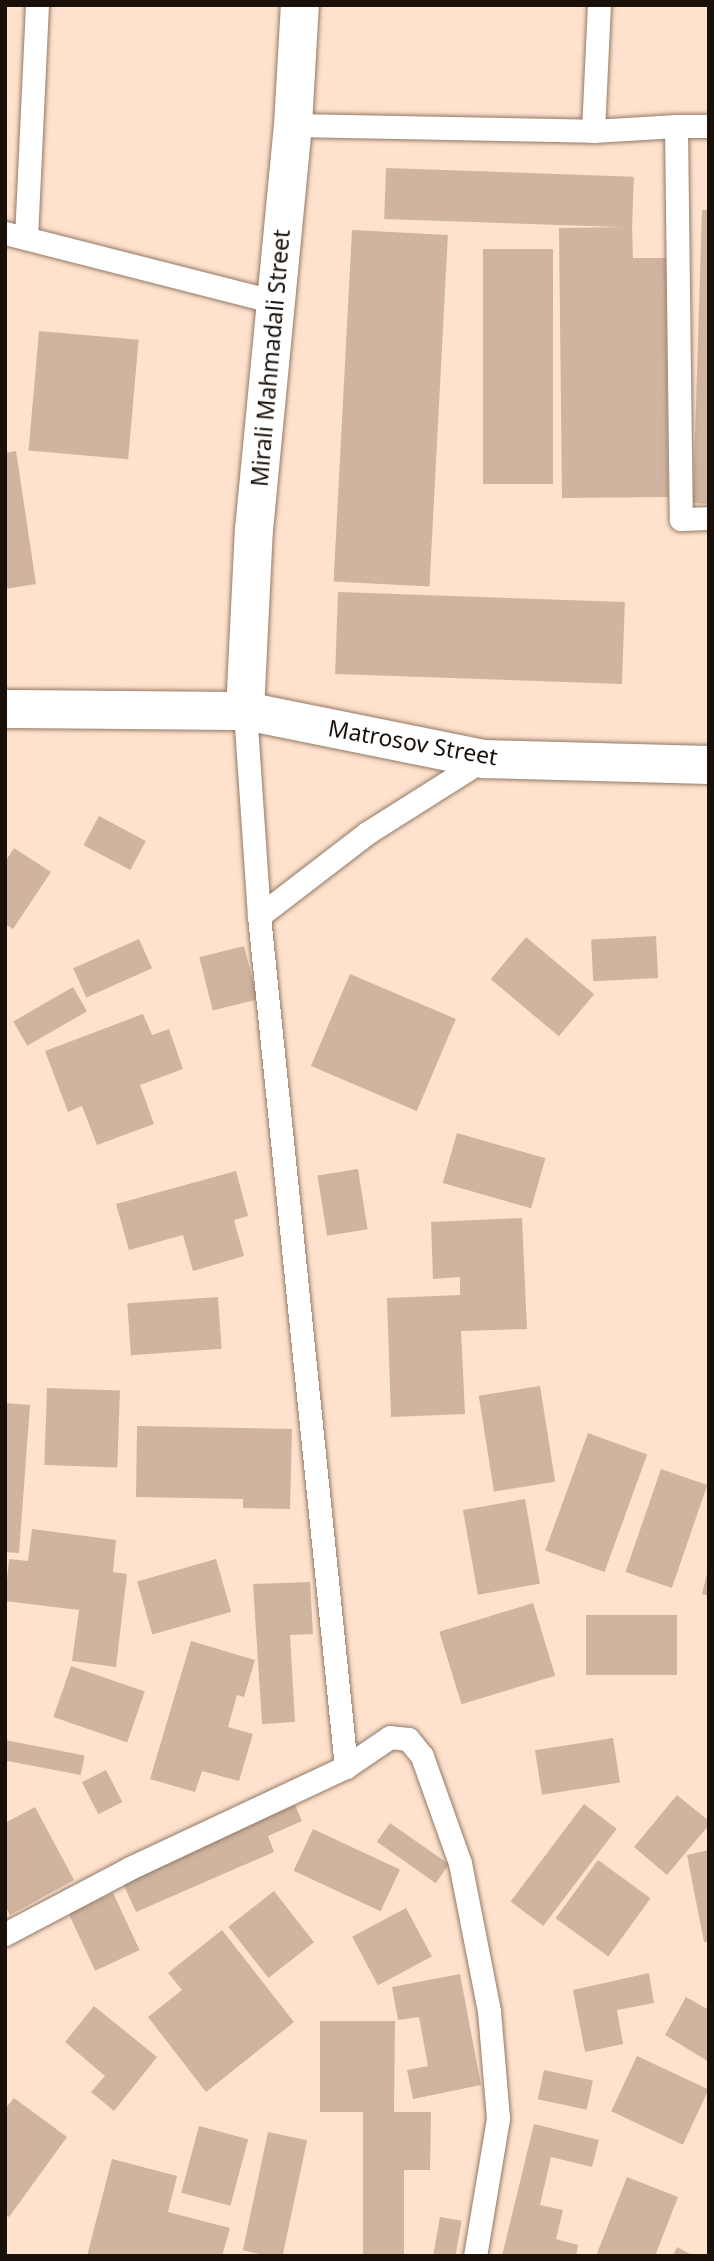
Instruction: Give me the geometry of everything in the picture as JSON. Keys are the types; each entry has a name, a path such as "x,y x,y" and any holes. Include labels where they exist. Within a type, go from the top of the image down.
{"street":[{"name":"Mirali Mahmadali Street","path":"245,711 254,530 293,125 300,5"},
{"name":"Matrosov Street","path":"5,709 245,711 484,759 709,765"}],"lane":[{"path":"37,5 16,235 275,302"},
{"path":"593,131 599,5"},
{"path":"293,125 593,131 709,126"},
{"path":"676,126 681,519 709,518"},
{"path":"245,711 259,916 346,1767"},
{"path":"259,916 367,833 484,759"},
{"path":"5,1934 130,1868 346,1767 390,1737 408,1739 422,1756 460,1863 489,2011 498,2118 475,2256"}],"building":[{"path":"386,168 634,177 632,228 384,219"},
{"path":"702,210 709,210 709,504 693,503"},
{"path":"632,227 633,258 666,258 668,497 562,498 559,228"},
{"path":"352,230 448,235 429,587 334,582"},
{"path":"483,249 553,249 553,484 483,484"},
{"path":"39,331 139,340 128,459 29,451"},
{"path":"16,451 36,584 5,589 5,453"},
{"path":"338,592 625,602 622,684 335,674"},
{"path":"99,816 146,841 130,870 84,845"},
{"path":"14,848 51,872 13,929 5,924 5,862"},
{"path":"656,936 658,978 593,981 591,939"},
{"path":"526,937 594,994 559,1036 491,979"},
{"path":"139,939 152,968 86,998 73,968"},
{"path":"244,946 257,999 213,1010 199,957"},
{"path":"350,974 456,1019 417,1111 311,1066"},
{"path":"73,987 87,1011 27,1046 13,1022"},
{"path":"143,1014 152,1035 169,1029 183,1069 140,1085 154,1124 97,1145 82,1106 68,1112 45,1051"},
{"path":"457,1133 545,1158 531,1208 443,1183"},
{"path":"358,1169 368,1229 327,1236 318,1175"},
{"path":"236,1171 248,1216 234,1220 244,1256 193,1271 183,1235 129,1250 116,1204"},
{"path":"522,1218 527,1329 461,1331 465,1414 391,1417 387,1298 460,1295 460,1277 433,1279 431,1222"},
{"path":"218,1297 222,1349 131,1355 127,1303"},
{"path":"540,1386 555,1482 494,1492 479,1396"},
{"path":"47,1388 120,1391 117,1468 44,1465"},
{"path":"5,1403 30,1405 19,1553 5,1552"},
{"path":"137,1426 292,1429 290,1509 243,1508 243,1499 136,1497"},
{"path":"588,1433 647,1455 604,1572 545,1550"},
{"path":"661,1469 707,1485 672,1588 626,1572"},
{"path":"525,1499 540,1584 478,1595 463,1510"},
{"path":"32,1529 116,1540 113,1572 127,1574 116,1667 72,1661 79,1610 5,1601 9,1559 28,1561"},
{"path":"216,1559 231,1612 152,1634 137,1582"},
{"path":"709,1570 709,1596 702,1594"},
{"path":"310,1582 313,1634 290,1635 295,1722 262,1724 253,1584"},
{"path":"533,1603 555,1676 462,1704 439,1632"},
{"path":"586,1615 677,1615 677,1675 586,1675"},
{"path":"191,1641 255,1660 244,1697 237,1695 228,1727 253,1734 239,1781 202,1771 195,1792 150,1779"},
{"path":"71,1666 145,1691 127,1742 53,1717"},
{"path":"613,1738 620,1782 542,1795 535,1750"},
{"path":"5,1740 85,1755 81,1775 5,1760"},
{"path":"106,1770 122,1802 98,1814 82,1782"},
{"path":"677,1795 709,1821 709,1825 667,1875 634,1847"},
{"path":"584,1804 617,1829 543,1926 511,1901"},
{"path":"295,1805 302,1821 268,1836 274,1852 136,1912 121,1879"},
{"path":"35,1807 74,1880 10,1915 5,1906 5,1823"},
{"path":"390,1823 449,1864 436,1883 377,1842"},
{"path":"313,1829 400,1870 381,1911 294,1871"},
{"path":"709,1850 709,1941 704,1942 687,1855"},
{"path":"598,1860 651,1898 608,1956 556,1918"},
{"path":"274,1891 314,1942 268,1978 228,1927"},
{"path":"113,1893 140,1950 95,1971 69,1914"},
{"path":"406,1908 432,1957 378,1985 352,1937"},
{"path":"222,1930 294,2022 206,2092 148,2017 182,1990 168,1973"},
{"path":"649,1973 654,2003 617,2010 623,2044 585,2052 573,1990"},
{"path":"460,1974 481,2085 413,2099 407,2070 428,2066 419,2017 398,2020 392,1987"},
{"path":"686,1997 709,2010 709,2062 665,2035"},
{"path":"94,2006 157,2057 114,2111 91,2092 105,2076 65,2042"},
{"path":"320,2021 395,2021 394,2112 431,2112 430,2170 404,2170 404,2256 363,2256 363,2112 320,2112"},
{"path":"637,2056 709,2089 683,2145 611,2111"},
{"path":"544,2070 593,2080 587,2110 538,2099"},
{"path":"14,2098 67,2137 9,2217 5,2214 5,2109"},
{"path":"534,2124 599,2140 592,2167 551,2157 540,2205 563,2210 556,2239 578,2245 576,2256 502,2256"},
{"path":"199,2126 248,2139 230,2206 181,2193"},
{"path":"268,2132 307,2140 283,2256 243,2250"},
{"path":"112,2159 177,2176 168,2212 230,2228 222,2256 87,2256"},
{"path":"627,2177 678,2197 655,2256 596,2256"},
{"path":"440,2217 462,2221 455,2256 433,2256"},
{"path":"677,2247 694,2256 673,2256"}]}
